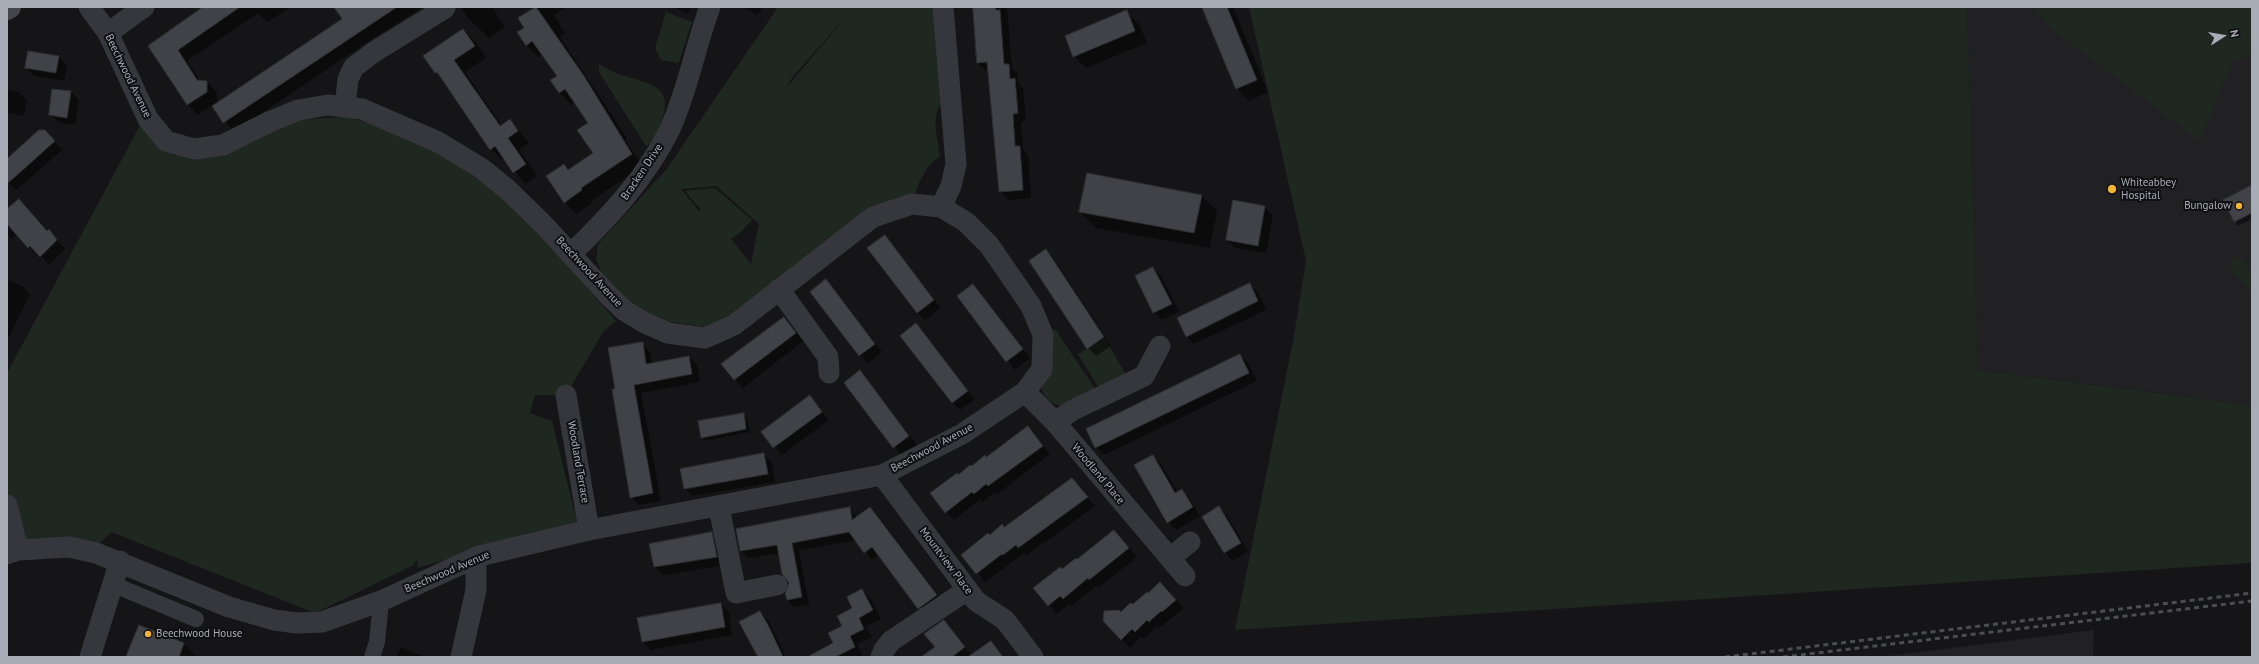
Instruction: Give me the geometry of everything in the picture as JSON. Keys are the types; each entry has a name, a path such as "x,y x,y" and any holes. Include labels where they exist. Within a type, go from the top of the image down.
{"street":[{"name":"Beechwood Avenue","path":"12,552 69,547 96,553 120,561 229,606 274,620 296,623 322,622 381,601 476,558 590,530 719,507 882,475 962,434 1025,392 1042,370 1043,335 1031,306 989,245 966,222 941,207 912,204 873,217 734,325 705,338 668,332 645,323 625,311 610,297 572,253 508,190 481,168 438,142 362,109 328,105 298,110 223,144 194,149 166,141 148,119 108,33 89,7"},
{"path":"108,33 144,7"},
{"name":"Bracken Drive","path":"572,253 619,207 654,159 670,128 710,7"},
{"path":"941,207 951,186 956,164 943,7"},
{"path":"345,106 348,79 354,67 445,8"},
{"path":"779,289 828,357 829,373"},
{"path":"1055,422 1073,410 1144,376 1160,346"},
{"name":"Woodland Place","path":"1025,392 1055,422 1185,576"},
{"name":"Woodland Terrace","path":"566,395 590,530"},
{"name":"Mountview Place","path":"882,475 976,601 1005,620 1033,657"},
{"path":"7,505 12,552"},
{"path":"719,507 736,593 777,585"},
{"path":"1170,558 1190,542"},
{"path":"461,657 476,590 476,558"},
{"path":"90,657 120,561"},
{"path":"112,584 196,619"},
{"path":"881,657 884,650 891,642 967,590"},
{"path":"372,657 377,642 381,601"}],"shaded area":[{"path":"778,7 934,7 941,105 936,116 936,130 940,157 925,171 912,204 860,218 826,240 741,314 706,327 643,318 607,283 596,260 598,244 666,170","holes":["839,25 787,87 791,79","716,186 759,224 751,264 731,239 741,232 752,220 715,188 685,191 701,210 699,211 681,189"]},
{"path":"1249,7 1967,7 1978,370 2252,405 2252,563 1235,630 1293,341 1306,261"},
{"name":"Whiteabbey Hospital","path":"1967,7 2252,7 2252,405 1978,370"},
{"path":"2033,7 2252,7 2252,54 2232,63 2199,141 2051,28"},
{"path":"666,12 692,22 679,62 677,63 661,60 655,48"},
{"path":"599,64 618,74 651,84 658,88 662,94 665,101 665,111 654,139 646,146 599,72"},
{"path":"349,117 429,143 523,212 616,321 603,332 566,395 535,395 530,413 552,421 577,522 418,568 417,559 414,565 315,613 111,532 91,552 18,550 7,509 7,373 144,118 211,155 300,119"},
{"path":"2236,256 2249,268 2252,280 2252,293 2233,272 2229,263"},
{"path":"1053,329 1055,329 1096,390 1063,406 1056,405 1049,401 1041,388"},
{"path":"1105,338 1126,375 1100,390 1078,354"},
{"path":"2094,630 2093,657 1880,657"}],"building":[{"path":"203,7 240,7 178,50 197,80 207,81 207,92 187,105 148,46"},
{"path":"334,7 397,7 223,123 212,106 342,19"},
{"path":"536,7 584,76 632,154 581,188 582,190 564,203 546,176 564,164 568,170 593,153 577,130 588,123 565,89 559,93 550,80 557,76 532,41 526,46 517,32 524,28 518,18"},
{"path":"973,7 995,7 996,10 1000,10 1004,64 1009,64 1010,79 1015,78 1018,113 1013,114 1015,146 1020,146 1023,190 999,192 987,62 977,63"},
{"path":"1202,7 1227,7 1257,80 1236,89"},
{"path":"1127,10 1135,31 1073,57 1065,36"},
{"path":"463,29 475,46 454,60 500,126 510,119 518,131 508,138 526,164 513,173 495,146 490,150 437,72 435,73 423,56"},
{"path":"28,51 59,56 56,73 25,68"},
{"path":"52,89 71,91 67,118 49,115"},
{"path":"39,130 45,130 55,141 7,184 7,159"},
{"path":"1087,173 1202,195 1194,233 1079,212"},
{"name":"Bungalow","path":"2252,185 2252,213 2234,222 2223,200"},
{"path":"19,199 47,231 49,229 57,240 40,257 30,246 28,248 7,224 7,209"},
{"path":"1233,200 1265,206 1258,246 1226,240"},
{"path":"885,235 934,300 917,313 867,248"},
{"path":"1046,249 1104,337 1087,349 1029,261"},
{"path":"1153,267 1172,304 1153,313 1135,276"},
{"path":"826,279 875,344 859,356 810,292"},
{"path":"1250,283 1258,301 1186,337 1177,318"},
{"path":"973,284 1023,349 1006,362 957,296"},
{"path":"784,317 796,333 734,380 721,364"},
{"path":"916,323 968,391 952,403 900,336"},
{"path":"643,342 646,364 689,356 692,374 634,385 653,493 630,498 612,389 615,389 608,348"},
{"path":"1240,354 1249,373 1095,448 1086,429"},
{"path":"860,370 909,436 893,448 844,383"},
{"path":"810,395 822,412 773,448 761,432"},
{"path":"744,413 746,429 701,438 698,421"},
{"path":"1028,426 1043,446 988,486 986,484 974,494 972,492 945,513 930,493 957,473 958,475 970,465 972,466 985,455 986,457"},
{"path":"764,453 768,474 684,489 680,469"},
{"path":"1153,455 1175,493 1182,489 1193,507 1167,523 1134,465"},
{"path":"1072,478 1088,497 1018,548 1016,545 976,574 961,555 988,533 990,535 1002,524 1004,527"},
{"path":"1219,506 1241,543 1224,553 1202,517"},
{"path":"850,507 852,520 870,507 937,595 918,609 872,547 864,553 849,532 792,543 802,597 787,600 785,593 789,583 782,574 777,545 740,551 736,529"},
{"path":"1114,530 1129,548 1089,580 1088,578 1063,599 1060,596 1048,606 1033,588 1060,567 1062,569 1076,558 1077,559"},
{"path":"712,532 717,557 654,567 649,544"},
{"path":"1160,582 1176,600 1149,622 1147,620 1135,632 1132,629 1121,640 1103,621 1104,611 1119,610 1121,612 1130,603 1133,604"},
{"path":"862,589 873,610 859,618 864,629 850,636 855,647 835,657 807,657 833,643 828,633 842,626 837,616 852,608 847,597"},
{"path":"721,603 725,627 642,642 637,618"},
{"path":"760,611 783,657 758,657 739,622"},
{"path":"944,620 965,647 952,657 921,657 935,647 924,634"},
{"name":"Beechwood House","path":"139,625 184,643 179,657 126,657"},
{"path":"991,641 1003,657 968,657"}],"railway":[{"path":"1725,657 2252,593"},
{"path":"1783,657 2252,601"}],"place":[{"name":"Whiteabbey Hospital","path":"2112,189"},
{"name":"Bungalow","path":"2239,206"},
{"name":"Beechwood House","path":"148,634"}]}
